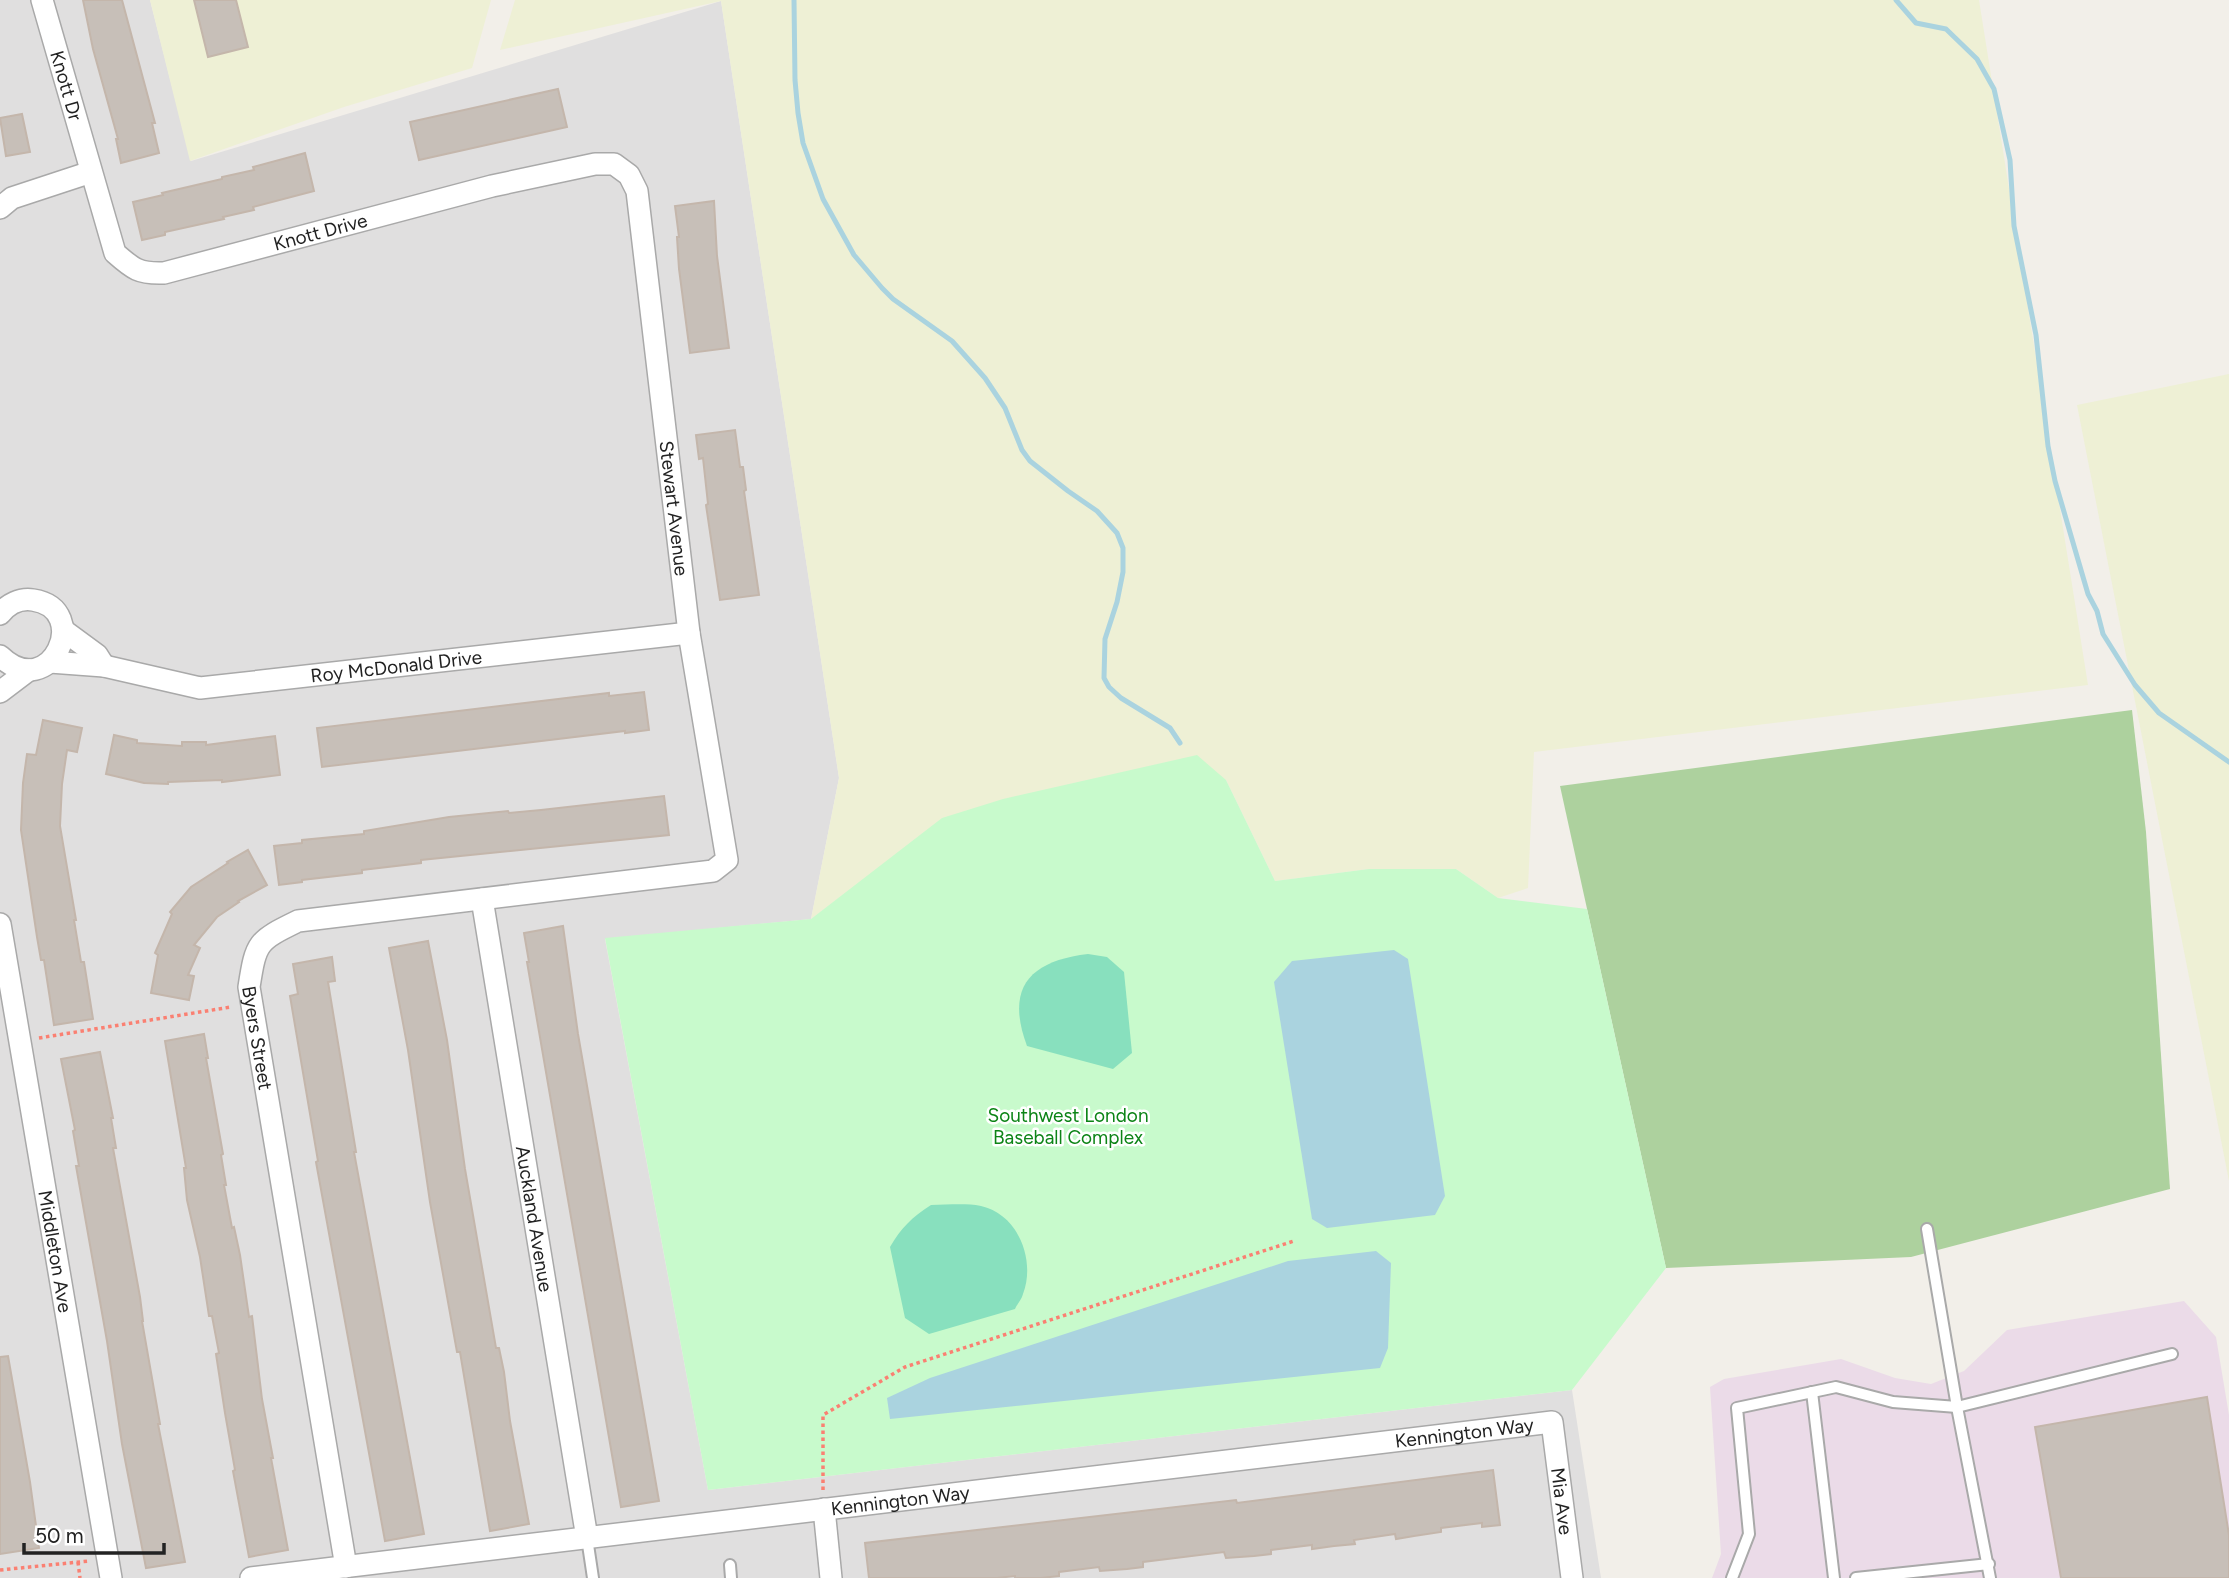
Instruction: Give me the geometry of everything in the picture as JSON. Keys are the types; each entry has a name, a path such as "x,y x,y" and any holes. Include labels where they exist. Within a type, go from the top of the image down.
{"street":[{"name":"Knott Dr","path":"42,0 91,172"},
{"name":"Knott Drive","path":"91,172 115,253 131,268 145,274 164,273 492,186 595,164 614,164"},
{"name":"Stewart Avenue","path":"614,164 629,175 637,191 689,633 727,860"},
{"path":"0,208 12,198 91,172"},
{"path":"0,614 9,596 43,602 60,619 63,630 61,648 50,662 30,670 0,692"},
{"path":"63,630 97,655 104,666"},
{"name":"Roy McDonald Drive","path":"50,662 104,666 200,688 689,633"},
{"path":"0,656 8,664 30,670"},
{"name":"Byers Street","path":"347,1572 249,987 254,953 269,936 298,921 713,871 727,860"},
{"name":"Auckland Avenue","path":"482,899 587,1538"},
{"name":"Middleton Ave","path":"0,924 110,1568"},
{"name":"Kennington Way","path":"251,1578 347,1572 587,1538 1552,1422"},
{"name":"Mia Ave","path":"1552,1422 1572,1578"},
{"path":"824,1509 831,1578"}],"lane":[{"path":"1927,1229 1990,1578"},
{"path":"1732,1578 1749,1534 1737,1408 1836,1387 1893,1402 1957,1407 2172,1353"},
{"path":"1812,1392 1834,1578"},
{"path":"587,1538 593,1578"},
{"path":"1856,1578 1989,1564"},
{"path":"730,1565 731,1578"}],"path":[{"path":"38,1038 231,1007"},
{"path":"824,1509 823,1415 905,1367 1294,1241"},
{"path":"0,1570 78,1562 110,1568"},
{"path":"78,1562 80,1578"}],"shaded area":[{"path":"0,0 150,0 191,161 721,1 839,778 811,919 605,939 708,1490 1572,1390 1601,1578 0,1578"},
{"path":"2184,1301 2216,1337 2229,1415 2229,1578 1712,1578 1721,1554 1710,1387 1724,1379 1841,1359 1895,1378 1931,1384 1964,1371 2007,1330"}],"green space":[{"path":"150,0 491,0 472,68 344,107 190,161"},
{"path":"515,0 1979,0 2088,685 1534,752 1528,888 1498,898 1456,869 1369,869 1275,881 1226,780 876,871 811,919 839,778 721,1 500,50"},
{"path":"2229,374 2229,1181 2077,405"},
{"path":"2132,710 2146,832 2170,1189 1911,1257 1666,1268 1560,786"},
{"name":"Southwest London Baseball Complex","path":"1197,755 1226,780 1275,881 1369,869 1456,869 1498,898 1587,909 1666,1268 1572,1390 708,1490 605,938 811,919 942,818 1003,799"},
{"path":"1088,954 1107,957 1124,972 1132,1053 1113,1069 1027,1046 1021,1025 1021,993 1028,980 1051,963"},
{"path":"931,1205 981,1206 1005,1218 1014,1228 1021,1240 1027,1267 1022,1298 1015,1309 929,1334 905,1318 890,1247 908,1223"}],"water":[{"path":"1394,950 1408,959 1445,1196 1435,1215 1327,1228 1312,1219 1274,982 1292,961"},
{"path":"1376,1251 1391,1263 1388,1348 1380,1368 890,1419 887,1398 930,1378 1288,1261"}],"building":[{"path":"83,0 122,0 155,123 152,123 159,153 121,163 118,139 93,49"},
{"path":"194,0 236,0 248,47 208,57"},
{"path":"558,89 567,127 419,160 410,122"},
{"path":"22,114 30,152 6,156 0,118"},
{"path":"305,153 314,191 253,207 254,210 223,217 224,219 142,240 133,202 254,170 253,167"},
{"path":"714,201 717,256 729,348 690,353 679,269 675,206"},
{"path":"735,430 740,467 743,467 759,595 720,600 706,505 703,458 699,459 696,435"},
{"path":"644,692 649,730 322,767 317,728 609,693 609,696"},
{"path":"43,720 82,728 77,752 67,750 60,826 81,962 84,962 93,1019 54,1025 21,830 27,754 36,755"},
{"path":"114,735 137,740 137,743 182,746 182,742 206,742 206,745 275,736 280,775 222,782 168,784 144,783 106,774"},
{"path":"664,796 669,835 421,860 421,863 362,870 362,873 279,885 274,846 302,843 302,840 364,834 364,831 449,817"},
{"path":"248,850 267,885 238,901 217,917 194,945 200,948 188,975 194,976 189,1000 151,993 158,955 155,953 172,914 170,912 191,887"},
{"path":"563,926 578,1034 659,1501 621,1507 524,933"},
{"path":"428,941 447,1040 465,1169 496,1348 499,1348 504,1372 529,1524 490,1531 460,1352 457,1352 430,1202 408,1050 389,948"},
{"path":"332,957 335,981 328,982 354,1152 424,1534 385,1541 316,1162 318,1161 290,996 298,994 293,964"},
{"path":"204,1034 223,1154 224,1185 240,1255 249,1317 252,1316 271,1458 288,1550 249,1557 233,1471 235,1470 216,1354 219,1353 212,1316 209,1316 200,1257 187,1200 186,1168 165,1041"},
{"path":"100,1052 113,1118 116,1148 113,1148 140,1297 158,1424 185,1562 146,1568 122,1444 76,1166 79,1166 75,1130 61,1059"},
{"path":"8,1356 39,1548 0,1554 0,1357"},
{"path":"2207,1397 2229,1535 2229,1578 2061,1578 2035,1427"},
{"path":"1493,1470 1500,1525 1482,1527 1482,1523 1441,1528 1441,1532 1396,1539 1395,1534 1354,1540 1355,1544 1312,1549 1312,1545 1271,1550 1271,1554 1254,1556 1226,1558 1224,1552 1143,1562 1143,1567 1100,1571 1099,1567 1059,1572 1059,1576 1041,1578 869,1578 865,1543 1236,1500 1237,1503"}],"waterway":[{"path":"794,0 798,113 803,143 823,199 854,255 882,288 893,299 952,341 985,378 1005,408 1022,450 1030,461 1097,511 1117,533 1123,548 1123,572 1105,639 1104,678 1121,698 1170,728 1180,743"},
{"path":"1896,0 1916,23 1946,29 1977,59 1994,89 2010,160 2014,226 2036,335 2048,446 2055,481 2088,594 2097,611 2103,634 2135,685 2159,713 2229,762"}]}
